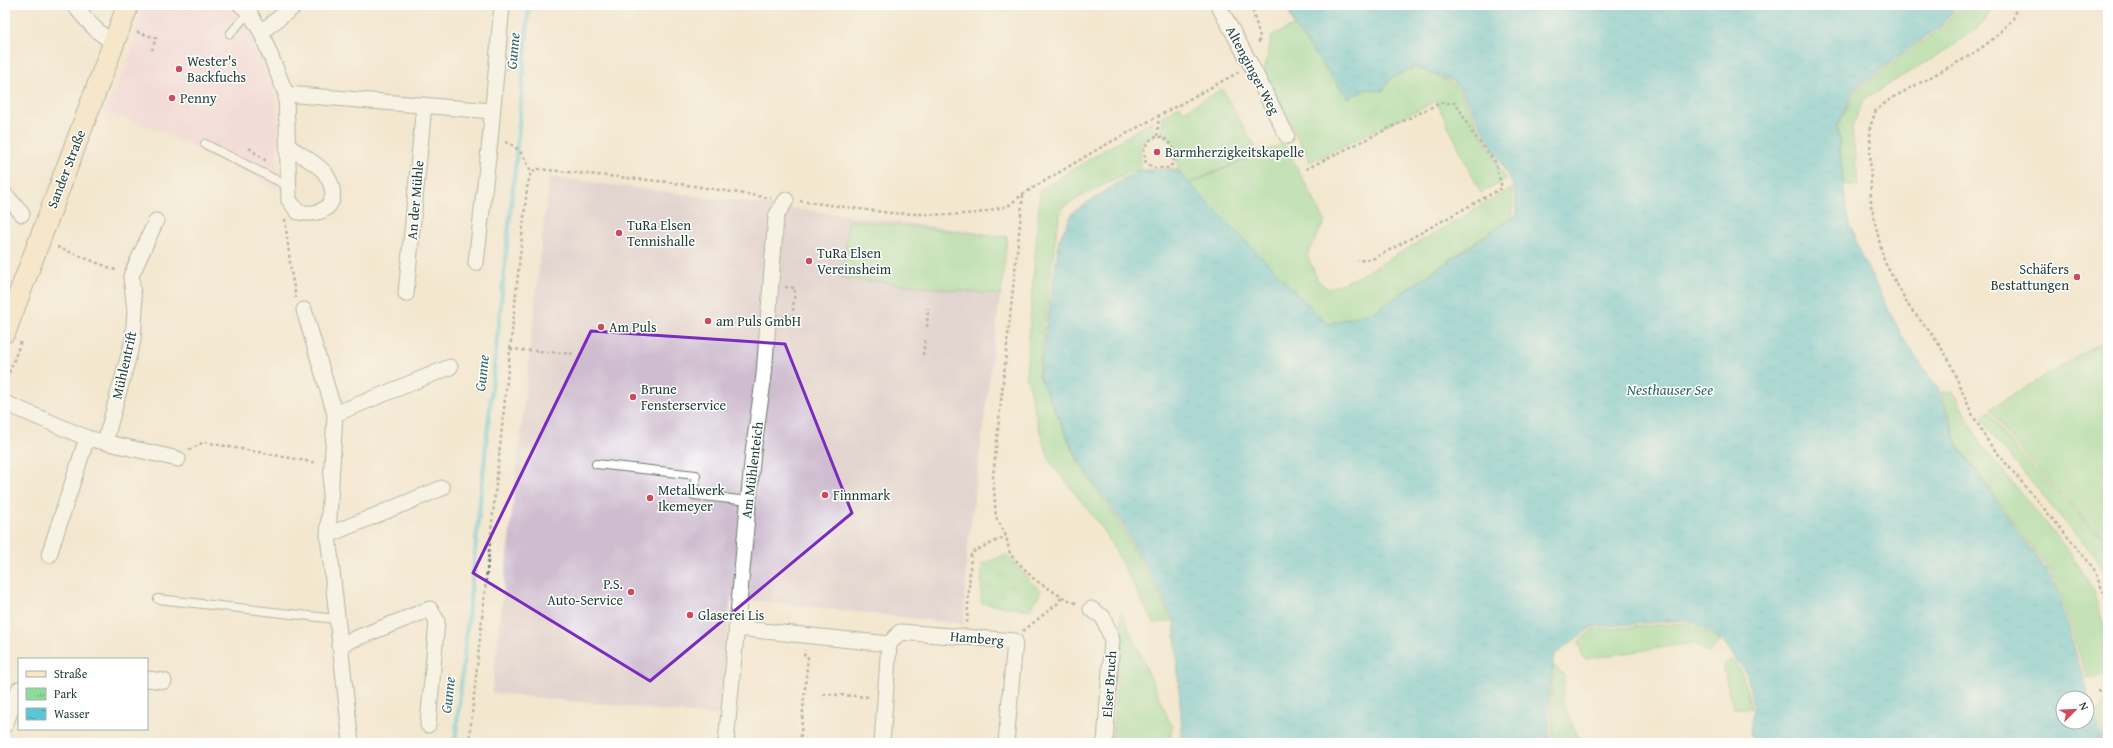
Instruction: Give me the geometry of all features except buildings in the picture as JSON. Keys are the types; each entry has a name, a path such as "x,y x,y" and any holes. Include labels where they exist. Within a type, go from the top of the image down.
{"street":[{"path":"74,5 93,27 106,39 114,42"},
{"name":"Sander Straße","path":"5,332 128,5"},
{"path":"261,32 296,5"},
{"path":"476,263 490,140 502,5"},
{"name":"Altenginger Weg","path":"1218,5 1252,64 1287,136"},
{"path":"245,9 261,32 286,94 288,193 298,212 310,214 322,212 331,203 333,190 325,172 288,146"},
{"path":"286,94 424,104 492,111"},
{"name":"An der Mühle","path":"406,294 424,104"},
{"path":"5,194 22,214"},
{"name":"Am Mühlenteich","path":"726,743 753,452 764,376 776,216 786,200"},
{"path":"131,276 156,221"},
{"name":"Mühlentrift","path":"105,442 133,340 135,310 131,276"},
{"path":"304,310 335,414 328,535 336,619 351,743"},
{"path":"335,414 450,366"},
{"path":"5,403 87,438 178,459"},
{"path":"49,555 87,438"},
{"path":"328,535 442,488"},
{"path":"339,645 430,609 437,621 428,725"},
{"name":"Elser Bruch","path":"1091,609 1103,617 1112,640 1105,743"},
{"path":"736,628 889,644 882,743"},
{"name":"Hamberg","path":"889,644 900,632 1015,641 1006,743"},
{"path":"148,679 164,681"},
{"path":"5,725 18,692"}],"lane":[{"path":"230,34 245,9"},
{"path":"205,144 288,193"},
{"path":"596,464 696,475 694,495 748,501"},
{"path":"158,599 336,619"}],"path":[{"path":"531,172 538,169 668,182 786,200 890,213 949,215 978,212 1008,206 1023,194 1159,114 1221,83 1252,64 1260,37 1251,5"},
{"path":"2017,5 2013,19 1994,39 1973,54 1892,98 1876,110 1870,127 1871,205 1884,261 1910,308 1948,358 1972,414 1989,443 2093,567 2108,604"},
{"path":"132,31 156,38 152,50"},
{"path":"1306,169 1440,103 1456,103 1471,131 1495,162 1502,188 1375,258 1357,261"},
{"path":"1157,137 1159,114"},
{"path":"1157,137 1163,137 1174,146 1174,162 1169,168 1152,168 1145,161 1144,148 1152,138 1157,137"},
{"path":"468,743 527,188 531,172 526,159 517,149 507,143 490,140"},
{"path":"288,193 284,213 291,271 299,307 304,310"},
{"path":"1023,194 993,476 996,517 1006,536 1010,554 1035,580 1062,597 1091,609"},
{"path":"57,247 131,276"},
{"path":"771,285 796,288 792,323"},
{"path":"927,327 928,308"},
{"path":"787,317 792,318"},
{"path":"923,355 925,340"},
{"path":"510,348 575,354"},
{"path":"178,459 192,447 204,442 332,466"},
{"path":"966,637 971,553 1006,536"},
{"path":"1015,641 1024,629 1057,604 1062,597"},
{"path":"800,743 808,656 804,655 804,650"},
{"path":"2097,691 2108,692"},
{"path":"823,694 885,698"}],"highlighted area":[{"path":"591,331 785,344 852,513 650,681 473,573"}],"shaded area":[{"path":"144,5 228,5 247,21 275,95 278,124 277,189 196,148 173,139 165,133 103,111 128,64 135,42 136,27"},
{"path":"549,177 1008,236 967,553 964,624 731,598 719,716 492,693"}],"green space":[{"path":"1961,5 1992,5 1985,21 1954,45 1864,99 1852,127 1858,185 1844,185 1838,126 1858,89 1944,26"},
{"path":"1294,26 1348,98 1367,89 1383,91 1391,78 1414,67 1450,82 1459,90 1506,180 1481,193 1436,101 1310,162 1264,72 1272,35"},
{"path":"1222,89 1259,153 1189,183 1178,171 1176,147 1162,133 1162,116 1180,106 1184,111"},
{"path":"1152,121 1153,131 1140,147 1141,169 1120,176 1062,207 1056,234 1038,374 1079,463 1119,523 1172,621 1154,623 1104,530 1050,462 1038,425 1026,374 1040,190"},
{"path":"1284,143 1325,221 1307,255 1318,281 1328,289 1360,276 1512,188 1513,216 1374,312 1326,324 1189,184"},
{"path":"848,220 1007,237 1001,295 842,278"},
{"path":"2108,338 2108,536 2093,529 2006,434 1991,408"},
{"path":"1942,392 1954,393 1982,446 2072,555 2093,590 2108,639 2108,677 2087,678 2056,581 1958,445"},
{"path":"1990,412 2004,436 2092,530 2108,538 2108,580 2099,562 1995,439 1982,417"},
{"path":"1007,555 1041,591 1030,610 981,603 982,564"},
{"path":"1121,610 1172,727 1169,743 1112,743"},
{"path":"1687,623 1721,641 1708,653 1694,643 1584,659 1578,642 1592,630"},
{"path":"1732,659 1743,676 1751,708 1733,708 1723,666"},
{"path":"1554,665 1565,677 1562,700 1580,743 1554,743 1550,698"},
{"path":"2106,699 2108,699 2108,743 2105,743 2098,715"}],"water":[{"name":"Nesthauser See","path":"1287,5 1958,5 1942,25 1856,88 1837,126 1847,216 1863,259 1904,340 1939,390 1958,446 2055,584 2087,690 2055,690 2055,730 2095,730 2095,716 2103,743 1756,743 1750,734 1753,707 1747,675 1723,641 1688,620 1592,627 1554,655 1548,699 1550,738 1498,743 1179,743 1182,731 1174,621 1121,522 1080,463 1039,376 1059,240 1073,212 1123,179 1141,170 1175,169 1327,324 1374,312 1517,215 1514,187 1461,90 1451,80 1414,67 1391,78 1383,91 1367,89 1348,98 1294,26"}],"waterway":[{"name":"Gunne","path":"455,743 517,149 529,5"}],"place":[{"name":"Wester's Backfuchs","path":"179,69"},
{"name":"Penny","path":"172,98"},
{"name":"Barmherzigkeitskapelle","path":"1157,152"},
{"name":"TuRa Elsen Tennishalle","path":"619,233"},
{"name":"TuRa Elsen Vereinsheim","path":"809,261"},
{"name":"Schäfers Bestattungen","path":"2077,277"},
{"name":"am Puls GmbH","path":"708,321"},
{"name":"Am Puls","path":"601,327"},
{"name":"Brune Fensterservice","path":"633,397"},
{"name":"Finnmark","path":"825,495"},
{"name":"Metallwerk Ikemeyer","path":"650,498"},
{"name":"P.S. Auto-Service","path":"631,592"},
{"name":"Glaserei Lis","path":"690,615"}]}
